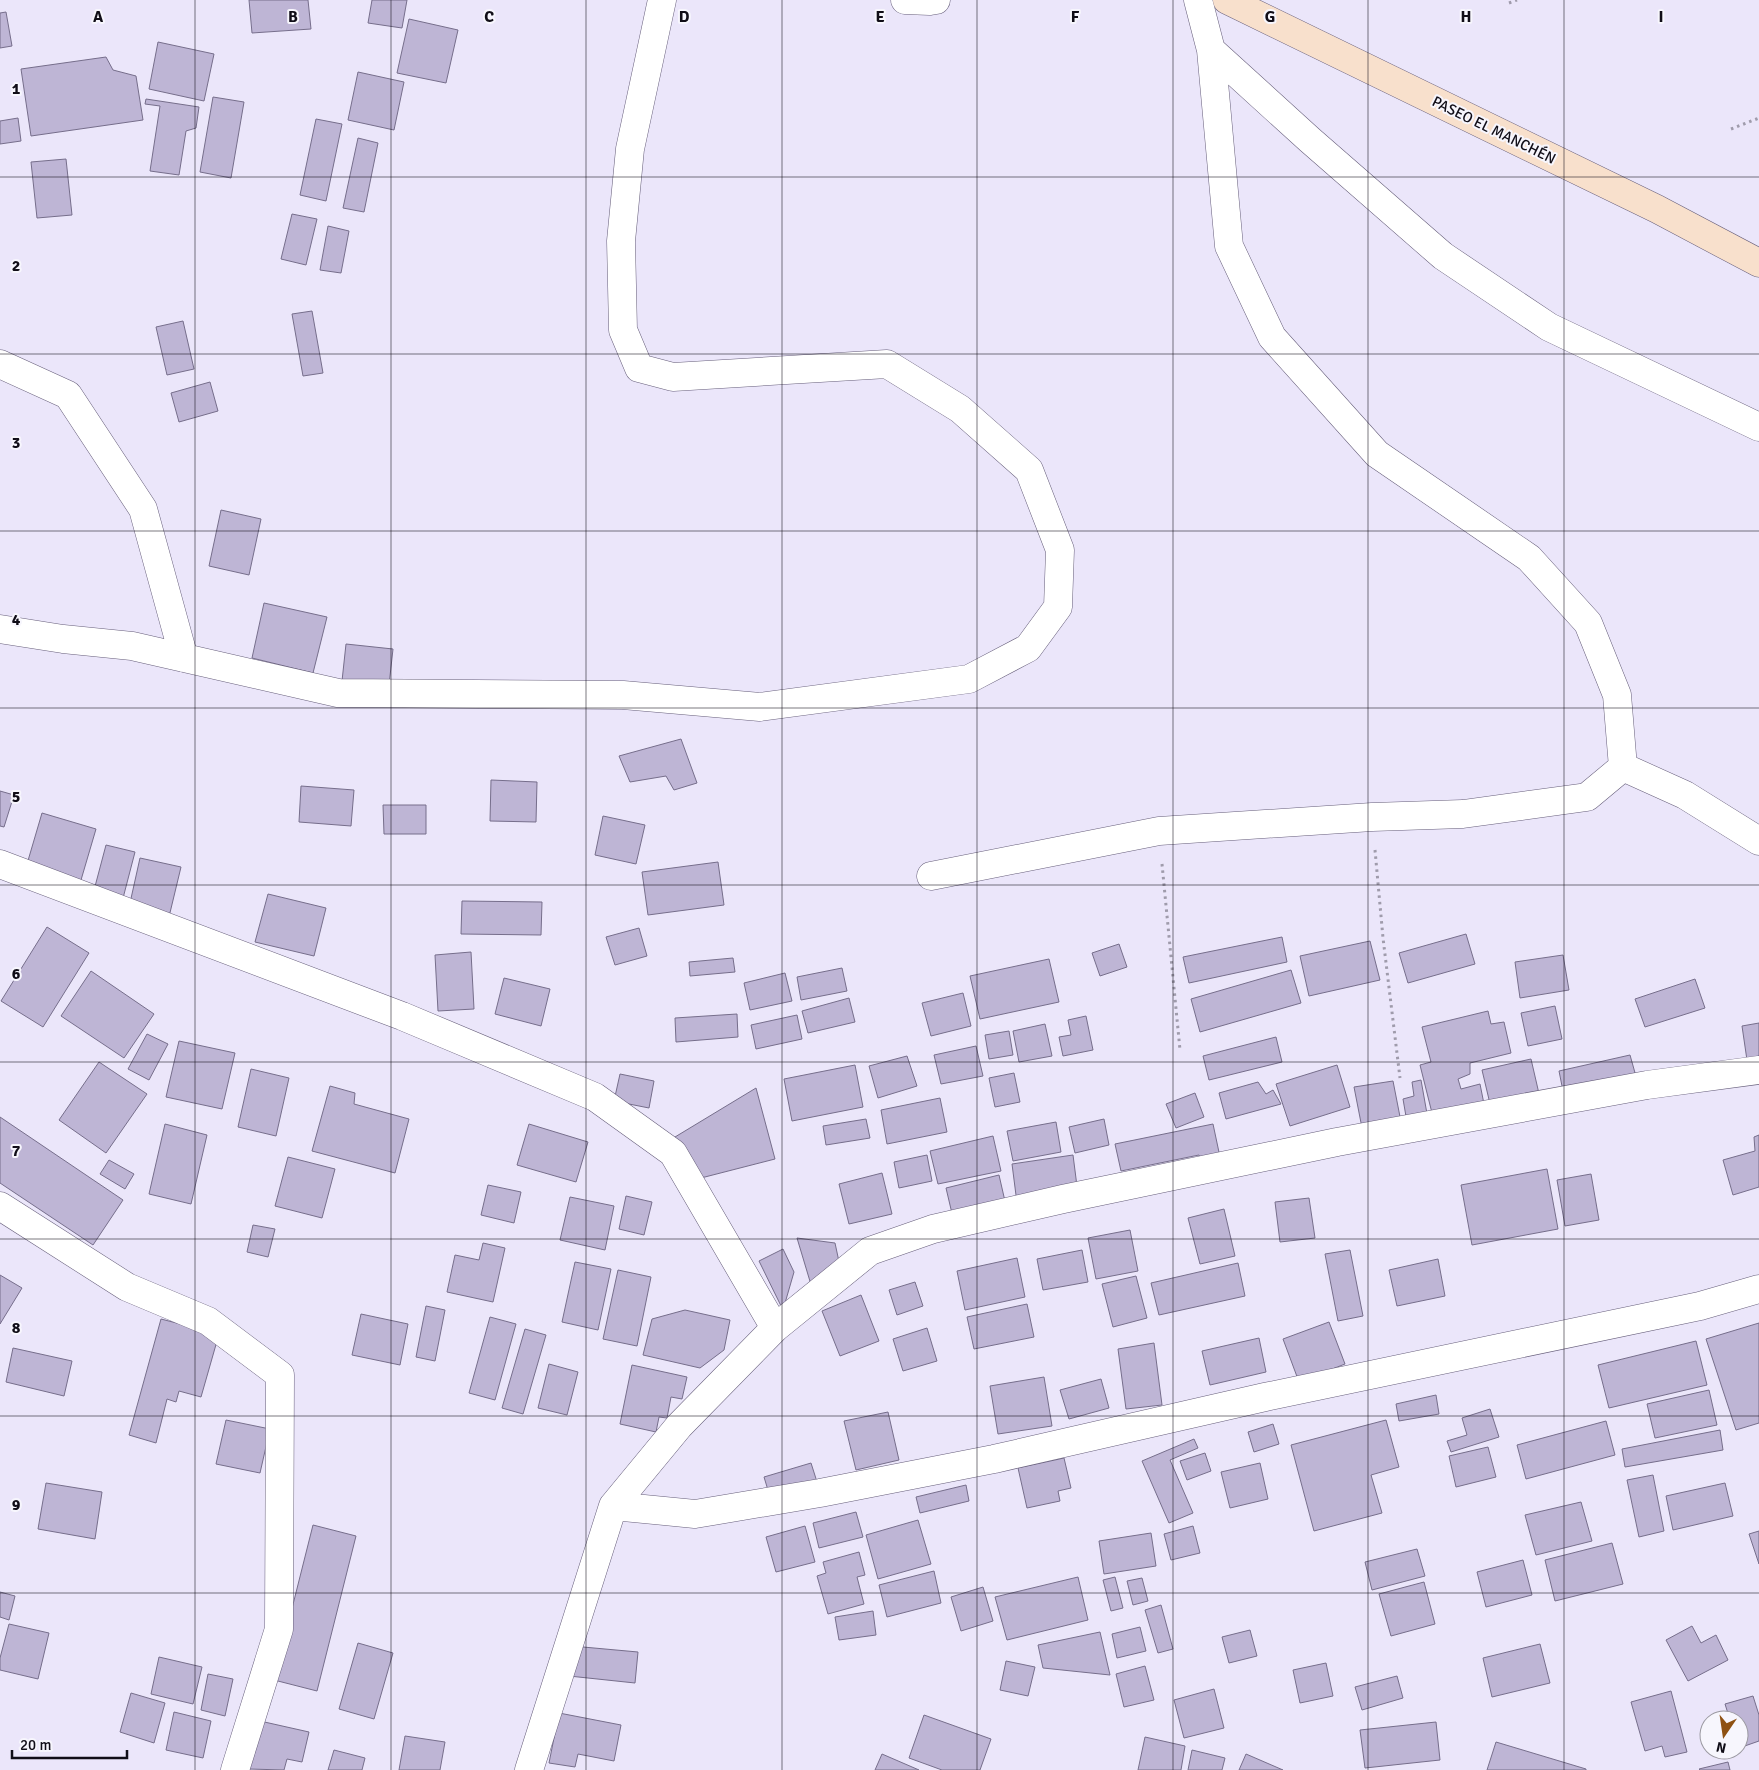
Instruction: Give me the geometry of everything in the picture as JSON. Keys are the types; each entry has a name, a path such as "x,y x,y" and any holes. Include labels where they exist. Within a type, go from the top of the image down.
{"street":[{"path":"0,629 62,639 132,646 338,693 623,695 760,708 969,679 1028,648 1058,607 1060,550 1028,470 960,410 887,364 673,377 638,368 623,330 621,242 630,149 662,0"},
{"path":"905,0 936,0"},
{"path":"1198,0 1211,50 1229,246 1272,337 1377,454 1529,558 1588,623 1617,695 1623,767"},
{"name":"PASEO EL MANCHÉN","path":"1227,0 1657,209 1759,263"},
{"path":"1211,50 1310,140 1443,256 1549,327 1759,427"},
{"path":"0,364 68,395 143,509 184,658"},
{"path":"931,876 1159,831 1372,817 1462,814 1586,797 1623,767"},
{"path":"1623,767 1685,795 1759,841"},
{"path":"0,864 402,1016 595,1097 673,1152 775,1328"},
{"path":"529,1770 613,1506 680,1426 775,1328 870,1250 933,1229 1063,1199 1337,1142 1647,1085 1759,1070"},
{"path":"0,1206 127,1287 208,1321 280,1375 279,1629 235,1770"},
{"path":"613,1506 695,1514 820,1493 994,1459 1265,1397 1700,1306 1759,1289"}],"path":[{"path":"1509,3 1516,0"},
{"path":"1731,129 1759,118"},
{"path":"1372,817 1383,938 1400,1078"},
{"path":"1159,831 1180,1050"}],"building":[{"path":"249,0 308,0 311,29 252,33"},
{"path":"372,0 407,0 402,28 368,23"},
{"path":"6,12 12,46 0,48 0,13"},
{"path":"409,19 458,30 446,83 397,73"},
{"path":"158,42 214,54 204,101 149,89"},
{"path":"106,57 113,70 136,76 143,120 31,136 21,69"},
{"path":"358,72 404,82 394,130 348,120"},
{"path":"213,97 244,102 231,178 200,172"},
{"path":"146,99 199,107 196,128 186,131 179,175 150,171 160,106 145,104"},
{"path":"18,118 21,141 0,144 0,121"},
{"path":"316,119 342,124 326,201 300,195"},
{"path":"358,138 378,143 364,212 343,208"},
{"path":"66,159 72,215 37,218 31,162"},
{"path":"292,214 317,219 306,265 281,259"},
{"path":"328,226 349,231 341,273 320,270"},
{"path":"312,311 323,373 303,376 292,314"},
{"path":"183,321 194,369 167,375 156,327"},
{"path":"210,382 218,411 179,422 171,393"},
{"path":"221,510 261,519 249,575 209,566"},
{"path":"264,603 327,617 313,673 252,658"},
{"path":"346,644 393,649 389,685 342,681"},
{"path":"681,739 697,783 674,790 666,776 630,782 619,756"},
{"path":"491,780 537,782 536,822 490,821"},
{"path":"301,786 354,790 351,826 299,822"},
{"path":"0,791 14,795 4,827 0,826"},
{"path":"383,805 426,805 426,834 384,834"},
{"path":"42,813 96,829 81,880 27,864"},
{"path":"603,816 645,825 636,864 595,855"},
{"path":"106,845 135,852 122,902 93,894"},
{"path":"140,858 181,867 168,921 128,912"},
{"path":"718,862 724,905 648,915 642,872"},
{"path":"268,894 326,908 314,956 255,942"},
{"path":"462,901 542,902 541,935 461,934"},
{"path":"47,927 89,953 43,1027 1,1001"},
{"path":"639,928 647,956 615,965 606,937"},
{"path":"1466,934 1475,964 1408,983 1399,953"},
{"path":"1282,937 1287,962 1189,983 1183,957"},
{"path":"1370,941 1380,980 1309,996 1300,956"},
{"path":"1119,944 1127,967 1100,976 1092,953"},
{"path":"471,952 474,1009 438,1011 435,955"},
{"path":"1563,955 1569,990 1520,998 1515,962"},
{"path":"733,958 735,972 690,976 689,962"},
{"path":"1049,959 1059,1002 980,1019 970,976"},
{"path":"842,968 847,991 801,1000 797,977"},
{"path":"1291,970 1301,1003 1200,1032 1191,999"},
{"path":"91,971 154,1014 124,1058 61,1016"},
{"path":"785,973 792,1001 750,1010 744,983"},
{"path":"504,978 550,989 541,1026 495,1014"},
{"path":"1695,979 1705,1008 1645,1027 1635,999"},
{"path":"963,993 971,1026 931,1036 922,1003"},
{"path":"849,998 855,1022 808,1033 802,1011"},
{"path":"1555,1006 1562,1039 1528,1046 1521,1013"},
{"path":"1488,1011 1491,1024 1504,1022 1511,1053 1470,1063 1470,1074 1458,1079 1461,1089 1480,1084 1485,1109 1434,1121 1420,1065 1431,1062 1422,1027"},
{"path":"737,1014 738,1037 676,1042 675,1018"},
{"path":"797,1015 802,1039 756,1049 751,1025"},
{"path":"1086,1016 1093,1050 1063,1056 1059,1037 1071,1035 1068,1020"},
{"path":"1759,1023 1759,1065 1748,1067 1742,1026"},
{"path":"1045,1024 1052,1056 1019,1062 1013,1031"},
{"path":"1009,1031 1013,1055 989,1059 985,1035"},
{"path":"147,1034 168,1044 149,1080 128,1069"},
{"path":"1276,1037 1282,1062 1209,1080 1203,1056"},
{"path":"179,1041 235,1053 222,1109 166,1097"},
{"path":"976,1046 983,1076 941,1084 934,1055"},
{"path":"1630,1055 1637,1080 1564,1096 1559,1071"},
{"path":"907,1056 917,1086 878,1098 869,1066"},
{"path":"1531,1059 1540,1098 1491,1108 1482,1070"},
{"path":"99,1062 147,1094 106,1153 59,1120"},
{"path":"855,1065 863,1107 792,1121 784,1079"},
{"path":"1337,1065 1350,1107 1290,1126 1276,1084"},
{"path":"251,1069 289,1078 276,1136 238,1127"},
{"path":"1014,1073 1020,1102 995,1107 989,1078"},
{"path":"620,1074 654,1081 649,1108 614,1101"},
{"path":"1421,1080 1429,1125 1408,1128 1403,1099 1414,1096 1412,1082"},
{"path":"1393,1081 1402,1127 1363,1133 1354,1087"},
{"path":"1258,1082 1266,1094 1273,1090 1281,1104 1226,1119 1219,1093"},
{"path":"330,1086 355,1093 354,1104 409,1119 395,1173 312,1151"},
{"path":"756,1088 775,1159 701,1178 675,1137"},
{"path":"1195,1093 1204,1117 1176,1128 1166,1104"},
{"path":"940,1098 947,1132 887,1144 881,1110"},
{"path":"0,1117 123,1200 93,1245 0,1183"},
{"path":"866,1119 870,1138 826,1145 823,1126"},
{"path":"1104,1119 1109,1145 1075,1153 1069,1127"},
{"path":"1056,1122 1061,1152 1013,1161 1007,1131"},
{"path":"165,1124 207,1135 191,1204 149,1194"},
{"path":"529,1124 588,1142 576,1182 517,1165"},
{"path":"1213,1124 1220,1157 1201,1161 1199,1155 1121,1171 1115,1144"},
{"path":"1759,1135 1759,1187 1733,1195 1723,1160 1755,1151 1754,1137"},
{"path":"993,1136 1001,1171 938,1184 930,1151"},
{"path":"927,1155 932,1181 899,1188 894,1162"},
{"path":"1073,1155 1078,1194 1017,1203 1012,1164"},
{"path":"288,1157 335,1169 322,1218 275,1206"},
{"path":"109,1160 134,1174 125,1189 100,1174"},
{"path":"1547,1169 1558,1229 1472,1245 1461,1185"},
{"path":"882,1173 892,1214 849,1224 839,1184"},
{"path":"1591,1174 1599,1220 1565,1226 1557,1180"},
{"path":"999,1175 1007,1210 954,1222 946,1188"},
{"path":"488,1185 521,1192 514,1223 481,1215"},
{"path":"626,1196 652,1202 644,1235 619,1229"},
{"path":"570,1197 614,1206 605,1250 560,1240"},
{"path":"1309,1198 1315,1238 1280,1242 1275,1202"},
{"path":"1224,1209 1235,1256 1200,1264 1188,1218"},
{"path":"253,1225 275,1229 268,1257 247,1252"},
{"path":"1130,1230 1138,1271 1096,1279 1088,1238"},
{"path":"797,1238 835,1243 841,1271 812,1288"},
{"path":"483,1243 505,1248 493,1302 447,1292 455,1255 479,1260"},
{"path":"783,1249 794,1272 783,1310 759,1261"},
{"path":"1082,1250 1088,1282 1043,1290 1037,1259"},
{"path":"1350,1250 1363,1316 1338,1321 1325,1254"},
{"path":"1017,1258 1025,1297 965,1310 957,1271"},
{"path":"1438,1259 1445,1296 1397,1306 1389,1270"},
{"path":"575,1262 611,1269 598,1330 562,1322"},
{"path":"1238,1263 1245,1296 1159,1315 1151,1283"},
{"path":"618,1270 651,1277 637,1346 603,1339"},
{"path":"0,1275 22,1288 0,1324"},
{"path":"1136,1276 1147,1318 1113,1327 1102,1284"},
{"path":"915,1282 923,1306 897,1315 889,1290"},
{"path":"861,1295 879,1341 840,1356 822,1311"},
{"path":"1027,1304 1034,1337 974,1349 967,1317"},
{"path":"426,1306 445,1310 435,1361 416,1357"},
{"path":"685,1310 730,1320 724,1350 700,1368 643,1355 652,1319"},
{"path":"361,1314 408,1324 400,1365 352,1355"},
{"path":"490,1317 516,1324 495,1400 469,1393"},
{"path":"161,1319 219,1334 201,1397 179,1391 176,1402 167,1399 156,1443 129,1435"},
{"path":"1329,1322 1345,1364 1299,1382 1283,1339"},
{"path":"1759,1323 1759,1423 1736,1430 1706,1339"},
{"path":"927,1328 937,1361 903,1371 893,1339"},
{"path":"525,1329 546,1335 523,1414 502,1408"},
{"path":"1259,1338 1266,1372 1210,1385 1202,1351"},
{"path":"1696,1341 1707,1385 1609,1408 1598,1365"},
{"path":"1154,1343 1162,1405 1126,1409 1118,1349"},
{"path":"13,1348 72,1361 64,1396 6,1382"},
{"path":"549,1364 578,1372 567,1415 538,1408"},
{"path":"632,1365 687,1377 682,1399 671,1397 667,1418 659,1417 656,1432 620,1424"},
{"path":"1044,1377 1052,1426 998,1434 990,1386"},
{"path":"1101,1379 1109,1408 1069,1419 1060,1390"},
{"path":"1709,1390 1717,1425 1655,1438 1647,1404"},
{"path":"1436,1395 1439,1414 1399,1421 1396,1404"},
{"path":"1490,1409 1499,1437 1451,1452 1447,1441 1467,1435 1462,1418"},
{"path":"888,1412 899,1460 856,1470 844,1421"},
{"path":"226,1420 270,1429 260,1473 216,1464"},
{"path":"1386,1420 1399,1467 1371,1475 1382,1513 1314,1531 1291,1445"},
{"path":"1606,1421 1615,1455 1526,1479 1517,1445"},
{"path":"1273,1424 1279,1444 1254,1452 1248,1432"},
{"path":"1720,1430 1723,1450 1625,1467 1622,1449"},
{"path":"1194,1439 1198,1448 1170,1460 1193,1513 1169,1523 1142,1461"},
{"path":"1488,1447 1496,1477 1456,1487 1449,1456"},
{"path":"1205,1453 1211,1471 1187,1480 1180,1461"},
{"path":"1064,1458 1071,1488 1058,1491 1060,1501 1027,1508 1018,1468"},
{"path":"811,1463 818,1485 771,1500 764,1477"},
{"path":"1260,1463 1268,1499 1230,1508 1221,1472"},
{"path":"1653,1475 1664,1531 1639,1537 1627,1480"},
{"path":"46,1483 102,1492 95,1539 38,1529"},
{"path":"1725,1483 1733,1516 1673,1530 1666,1496"},
{"path":"966,1485 969,1501 920,1513 916,1497"},
{"path":"1581,1502 1592,1541 1536,1555 1525,1515"},
{"path":"856,1512 863,1537 819,1548 813,1523"},
{"path":"918,1520 931,1564 878,1579 866,1535"},
{"path":"313,1525 356,1536 317,1691 274,1680"},
{"path":"805,1526 815,1562 776,1572 766,1537"},
{"path":"1193,1526 1200,1553 1171,1560 1164,1534"},
{"path":"1759,1531 1759,1564 1749,1534"},
{"path":"1151,1533 1156,1566 1104,1574 1099,1541"},
{"path":"1612,1543 1623,1584 1555,1601 1545,1560"},
{"path":"1417,1549 1425,1576 1372,1590 1365,1562"},
{"path":"859,1552 865,1575 857,1577 864,1604 828,1614 817,1576 826,1573 823,1562"},
{"path":"1523,1560 1532,1595 1486,1607 1477,1572"},
{"path":"934,1571 941,1603 887,1617 879,1585"},
{"path":"1078,1577 1088,1620 1007,1640 995,1597"},
{"path":"1115,1577 1123,1608 1111,1611 1103,1580"},
{"path":"1142,1578 1148,1601 1133,1605 1127,1581"},
{"path":"1424,1582 1435,1624 1391,1636 1379,1594"},
{"path":"983,1587 993,1621 961,1631 951,1597"},
{"path":"0,1592 15,1596 9,1620 0,1617"},
{"path":"1161,1605 1173,1649 1158,1653 1145,1610"},
{"path":"873,1611 876,1635 839,1640 835,1617"},
{"path":"9,1624 49,1633 38,1679 0,1670 0,1658"},
{"path":"1692,1626 1701,1643 1716,1635 1728,1660 1688,1681 1666,1640"},
{"path":"1140,1627 1146,1651 1117,1658 1112,1634"},
{"path":"1250,1630 1257,1656 1229,1663 1222,1637"},
{"path":"1100,1632 1110,1675 1043,1668 1038,1645"},
{"path":"358,1643 393,1653 374,1719 339,1709"},
{"path":"1540,1644 1550,1683 1492,1697 1483,1658"},
{"path":"572,1646 638,1652 635,1683 569,1676"},
{"path":"159,1657 202,1667 193,1704 151,1694"},
{"path":"1006,1661 1035,1667 1028,1696 1000,1690"},
{"path":"1326,1663 1333,1696 1300,1703 1293,1670"},
{"path":"1145,1666 1154,1700 1124,1707 1116,1674"},
{"path":"208,1674 233,1679 225,1716 201,1710"},
{"path":"1397,1676 1403,1698 1362,1710 1355,1687"},
{"path":"1214,1689 1224,1728 1184,1738 1174,1700"},
{"path":"1671,1691 1687,1752 1665,1757 1662,1746 1645,1751 1631,1702"},
{"path":"131,1693 165,1703 154,1743 120,1732"},
{"path":"1753,1696 1759,1715 1759,1741 1749,1744 1749,1710 1727,1710 1725,1704"},
{"path":"174,1712 211,1721 203,1758 166,1750"},
{"path":"559,1713 621,1725 614,1761 578,1754 575,1767 549,1763"},
{"path":"924,1715 991,1739 980,1770 942,1770 909,1758"},
{"path":"260,1721 309,1732 302,1762 287,1759 284,1770 249,1769"},
{"path":"1436,1722 1440,1760 1365,1768 1360,1730"},
{"path":"405,1736 445,1742 440,1770 399,1770"},
{"path":"1145,1737 1185,1746 1181,1770 1138,1770"},
{"path":"1496,1742 1586,1769 1586,1770 1487,1770"},
{"path":"334,1750 365,1758 362,1770 328,1770"},
{"path":"1192,1750 1225,1758 1222,1770 1188,1770"},
{"path":"882,1754 919,1770 875,1770"},
{"path":"1246,1754 1283,1770 1239,1770"},
{"path":"1728,1762 1730,1770 1699,1769"}]}
